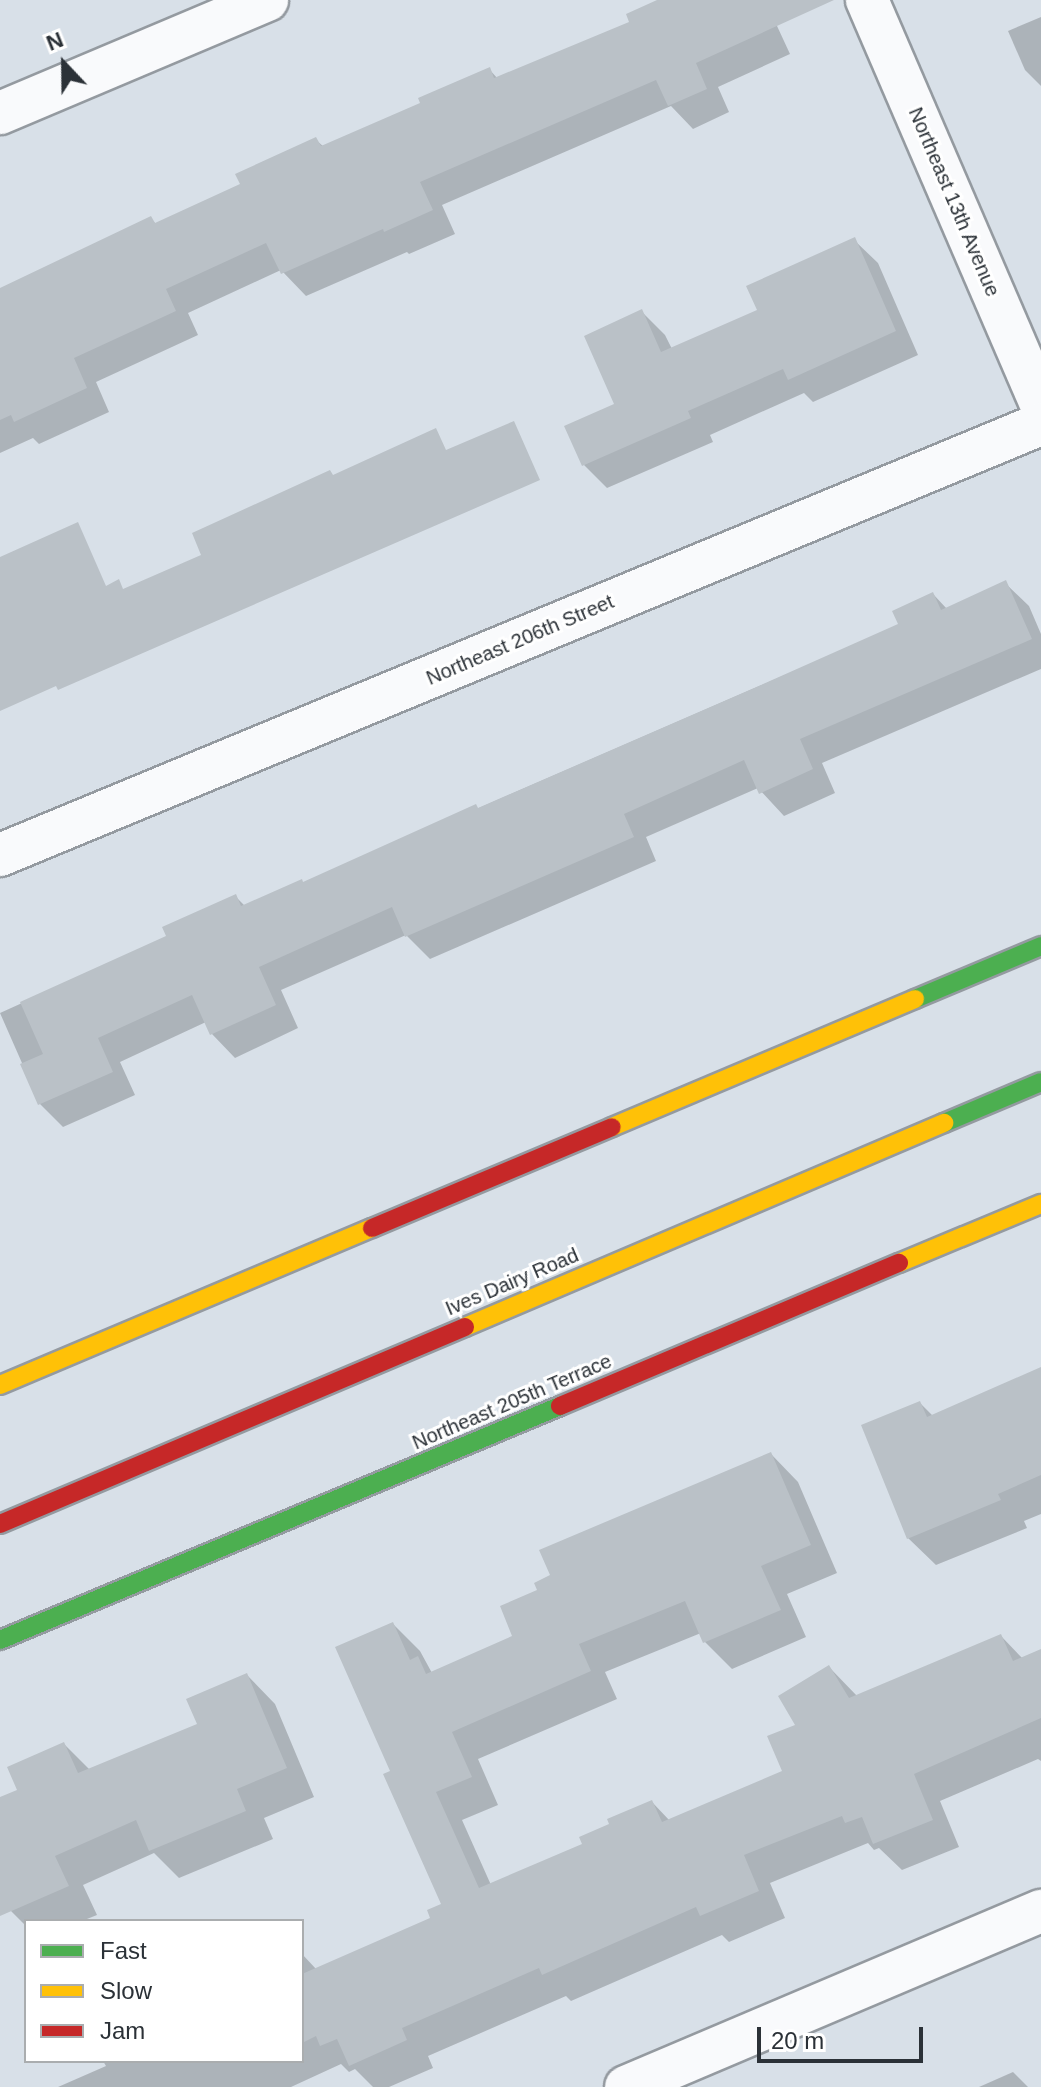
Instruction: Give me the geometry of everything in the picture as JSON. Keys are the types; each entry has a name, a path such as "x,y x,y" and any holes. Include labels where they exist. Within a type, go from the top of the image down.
{"main road":[{"path":"0,1385 1041,946"},
{"name":"Ives Dairy Road","path":"0,1524 1041,1082"},
{"name":"Northeast 205th Terrace","path":"0,1640 1041,1204"}],"street":[{"path":"0,113 267,0"},
{"name":"Northeast 13th Avenue","path":"867,0 1041,404"},
{"name":"Northeast 206th Street","path":"0,855 1041,424"},
{"path":"626,2087 1041,1911"}],"building":[{"path":"657,0 834,0 696,63 707,89 668,106 656,80 420,182 433,210 384,232 383,229 281,274 266,243 166,289 176,311 74,358 87,388 14,422 11,415 0,420 0,288 151,216 155,223 240,184 235,174 316,137 321,146 420,103 418,98 490,67 494,78 629,22 626,14"},
{"path":"855,237 896,331 788,380 783,369 688,411 691,418 582,466 564,426 614,404 584,336 642,309 661,352 757,310 746,286"},
{"path":"514,421 540,480 58,690 56,686 0,711 0,557 78,522 106,586 119,579 123,589 201,555 192,533 330,470 333,475 436,428 446,450"},
{"path":"1006,580 1032,639 800,739 813,769 759,794 744,760 624,814 634,837 405,937 392,907 259,967 276,1005 210,1035 192,995 98,1038 113,1072 38,1105 20,1064 43,1054 20,1002 166,936 162,927 236,894 241,906 302,879 303,882 476,804 478,808 898,624 892,611 933,592 941,610"},
{"path":"1041,1367 1041,1475 998,1494 1001,1500 907,1539 861,1425 920,1401 927,1417"},
{"path":"771,1452 811,1545 761,1566 781,1610 703,1643 685,1601 579,1644 591,1671 452,1732 472,1777 436,1792 479,1888 582,1844 579,1837 609,1824 607,1819 652,1800 662,1822 782,1771 767,1736 795,1725 778,1696 829,1665 849,1698 1001,1634 1013,1661 1041,1649 1041,1718 914,1774 933,1820 873,1844 862,1817 845,1823 842,1816 744,1855 759,1891 700,1916 696,1907 542,1975 539,1968 402,2028 407,2040 349,2066 337,2039 320,2046 316,2036 304,2042 304,1973 430,1918 427,1910 441,1904 383,1774 390,1771 335,1647 393,1622 410,1660 418,1656 426,1674 512,1636 500,1606 537,1590 534,1583 550,1575 539,1550"},
{"path":"247,1673 287,1768 237,1789 246,1811 149,1851 136,1820 55,1856 69,1886 0,1916 0,1797 17,1790 7,1767 64,1742 78,1773 197,1724 186,1699"}],"traffic: fast":[{"path":"915,999 1041,946"},
{"path":"944,1123 1041,1082"},
{"path":"0,1640 560,1406"}],"traffic: slow":[{"path":"612,1127 915,999"},
{"path":"465,1327 944,1123"},
{"path":"899,1263 1041,1204"},
{"path":"0,1385 372,1228"}],"traffic: jam":[{"path":"372,1228 612,1127"},
{"path":"560,1406 899,1263"},
{"path":"0,1524 465,1327"}]}
